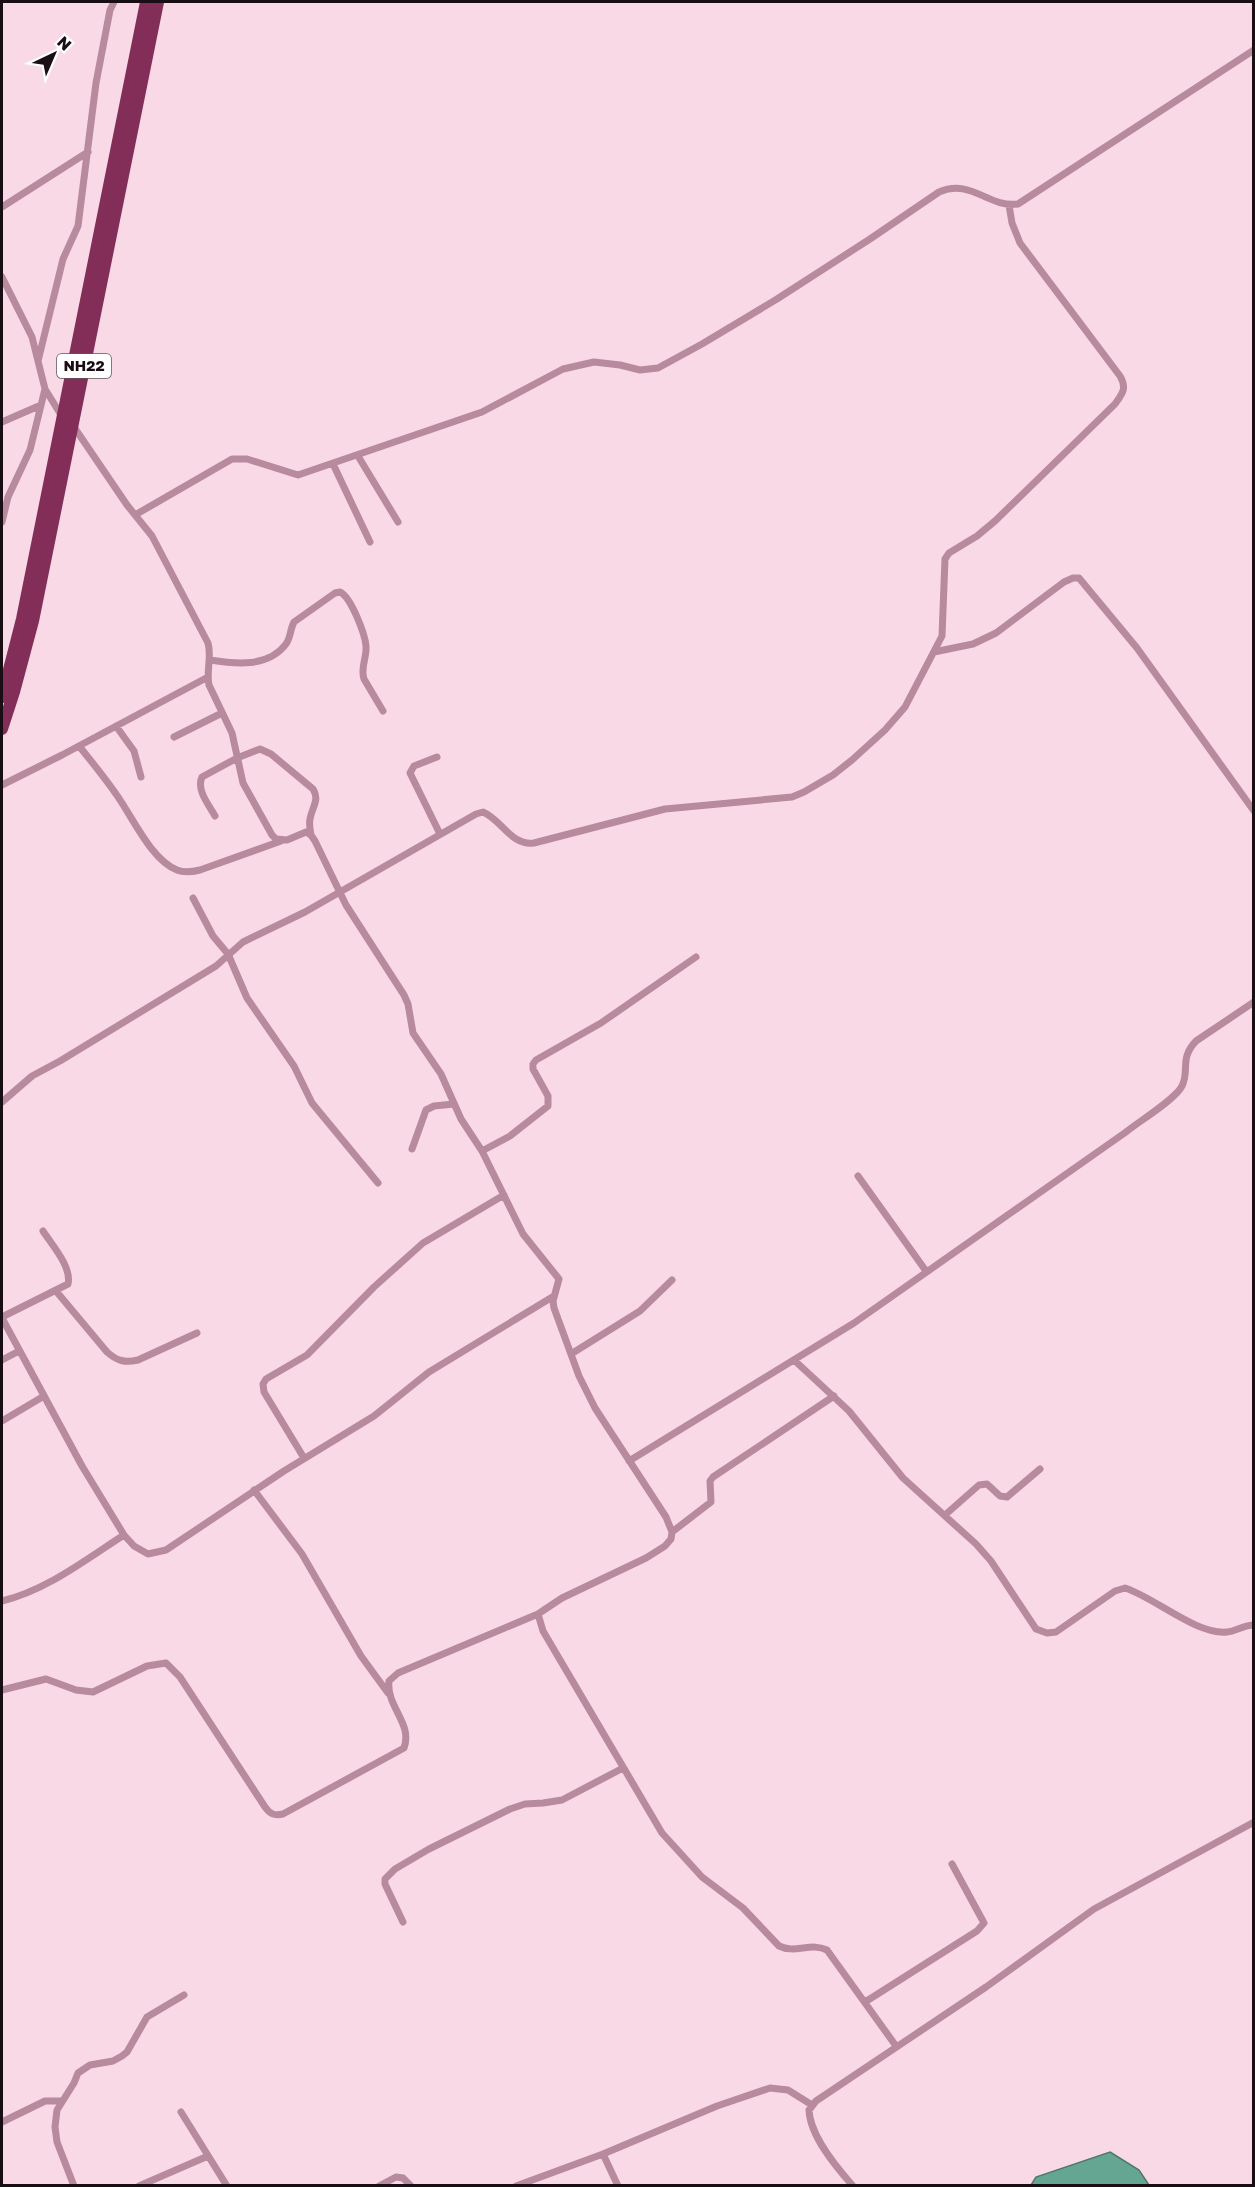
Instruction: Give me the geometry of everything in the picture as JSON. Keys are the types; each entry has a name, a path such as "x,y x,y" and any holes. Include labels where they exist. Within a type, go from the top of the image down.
{"highway":[{"name":"NH22","path":"2,729 33,621 67,421 146,2"},
{"name":"NH22","path":"2,697 67,421 158,2"}],"street":[{"path":"38,361 63,259 78,226 103,44 110,10 114,2"},
{"path":"135,515 232,459 247,459 298,475 482,412 562,369 594,362 640,370 658,368 702,345 777,299 939,192 958,187 1009,205 1025,200 1254,51"},
{"path":"2,207 88,152"},
{"path":"2,1102 32,1076 216,966 243,942 305,912 468,818 483,812 490,815 519,842 534,843 665,808 792,797 833,775 885,730 905,707 944,629 943,567 949,553 987,528 1115,404 1124,390 1124,383 1120,376 1020,243 1012,223 1009,205"},
{"path":"2,277 32,337 45,389 152,537 185,597 208,644 209,685 232,733 243,783 272,835 281,841"},
{"path":"2,522 8,497 30,450 45,389"},
{"path":"2,422 41,405"},
{"path":"358,456 398,522"},
{"path":"333,464 370,542"},
{"path":"934,652 973,644 996,633 1064,582 1072,578 1079,578 1137,648 1254,812"},
{"path":"210,660 244,664 265,658 284,646 294,622 335,593 340,592 345,594 349,600 365,641 362,674 383,711"},
{"path":"2,785 208,677"},
{"path":"174,737 222,712"},
{"path":"116,726 134,751 141,777"},
{"path":"79,746 117,795 148,843 167,864 178,871 200,870 301,833 311,835"},
{"path":"215,816 199,783 206,774 260,749 265,750 313,789 317,799 309,823 311,835 339,892 370,946 404,995 408,1004 413,1033 441,1074 460,1119 482,1151 528,1242 559,1279 554,1296 554,1308 583,1385 595,1408 666,1517 672,1532 671,1539 665,1546 651,1555 562,1598 538,1614 410,1667 389,1681 388,1693"},
{"path":"437,757 414,766 410,773 440,834"},
{"path":"193,898 213,936 228,954 247,998 294,1066 312,1103 378,1183"},
{"path":"482,1151 510,1136 548,1106 548,1096 533,1069 536,1060 601,1023 696,957"},
{"path":"629,1461 854,1323 926,1270 1062,1178 1170,1099 1182,1086 1184,1064 1189,1048 1254,1002"},
{"path":"412,1149 426,1110 434,1106 454,1104"},
{"path":"858,1176 926,1270"},
{"path":"304,1458 264,1392 263,1384 266,1379 307,1356 374,1287 423,1243 504,1196"},
{"path":"43,1231 69,1275 68,1284 2,1317 82,1466 124,1535 134,1546 148,1554 166,1550 304,1458 374,1416 438,1366 554,1296"},
{"path":"571,1354 640,1311 672,1280"},
{"path":"56,1292 107,1352 117,1360 130,1362 138,1360 197,1333"},
{"path":"2,1360 19,1351"},
{"path":"794,1360 834,1396 903,1478 968,1536 991,1561 1032,1624 1041,1631 1047,1634 1064,1628 1115,1591 1125,1588 1211,1630 1227,1632 1254,1624"},
{"path":"2,1421 44,1396"},
{"path":"672,1532 711,1502 710,1481 713,1477 834,1396"},
{"path":"945,1515 979,1485 987,1484 1000,1496 1007,1497 1040,1469"},
{"path":"2,1690 46,1679 76,1690 93,1692 147,1666 166,1663 180,1677 265,1808 276,1816 404,1748 407,1739 405,1728 388,1693 361,1656 297,1548 254,1491"},
{"path":"2,1601 20,1596 50,1582 124,1535"},
{"path":"538,1614 543,1631 662,1833 702,1877 743,1908 779,1946 786,1950 813,1947 827,1950 896,2046"},
{"path":"403,1922 385,1884 385,1879 395,1869 429,1848 518,1806 562,1800 623,1768"},
{"path":"853,2186 830,2157 812,2126 809,2110 812,2105 986,1987 1094,1909 1254,1822"},
{"path":"865,2002 977,1932 984,1923 952,1864"},
{"path":"74,2186 55,2135 56,2116 62,2101 80,2070 90,2065 113,2061 122,2056 127,2052 147,2017 184,1995"},
{"path":"516,2186 603,2154 717,2106 770,2088 788,2090 812,2105"},
{"path":"2,2122 45,2101 62,2101"},
{"path":"180,2112 227,2186"},
{"path":"603,2154 618,2186"},
{"path":"139,2186 208,2156"},
{"path":"379,2186 396,2177 403,2178 411,2186"}],"shaded area":[{"path":"1110,2152 1139,2170 1149,2185 1031,2185 1036,2177"}]}
